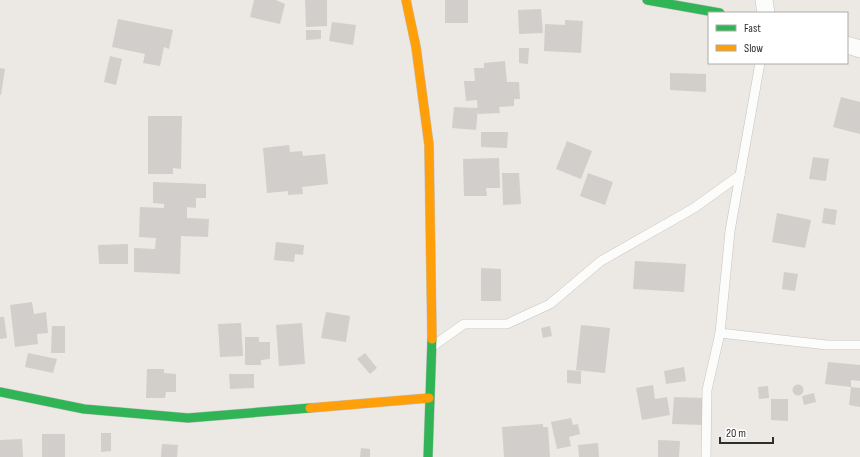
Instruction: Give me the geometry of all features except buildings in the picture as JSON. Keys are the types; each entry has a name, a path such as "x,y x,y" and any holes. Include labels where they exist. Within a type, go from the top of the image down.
{"street":[{"path":"406,0 416,47 429,145 432,347 428,457"},
{"path":"647,0 714,12"},
{"path":"764,0 766,12"},
{"path":"848,45 860,49"},
{"path":"0,392 84,409 188,418 429,398"}],"lane":[{"path":"706,457 707,390 720,333 730,231 760,64"},
{"path":"432,347 464,324 507,324 550,304 601,262 694,208 740,175"},
{"path":"720,333 827,345 860,345"}],"traffic: fast":[{"path":"647,0 714,12"},
{"path":"428,457 432,339"},
{"path":"0,392 84,409 188,418 310,408"}],"traffic: slow":[{"path":"406,0 416,47 429,145 432,339"},
{"path":"310,408 429,398"}]}
